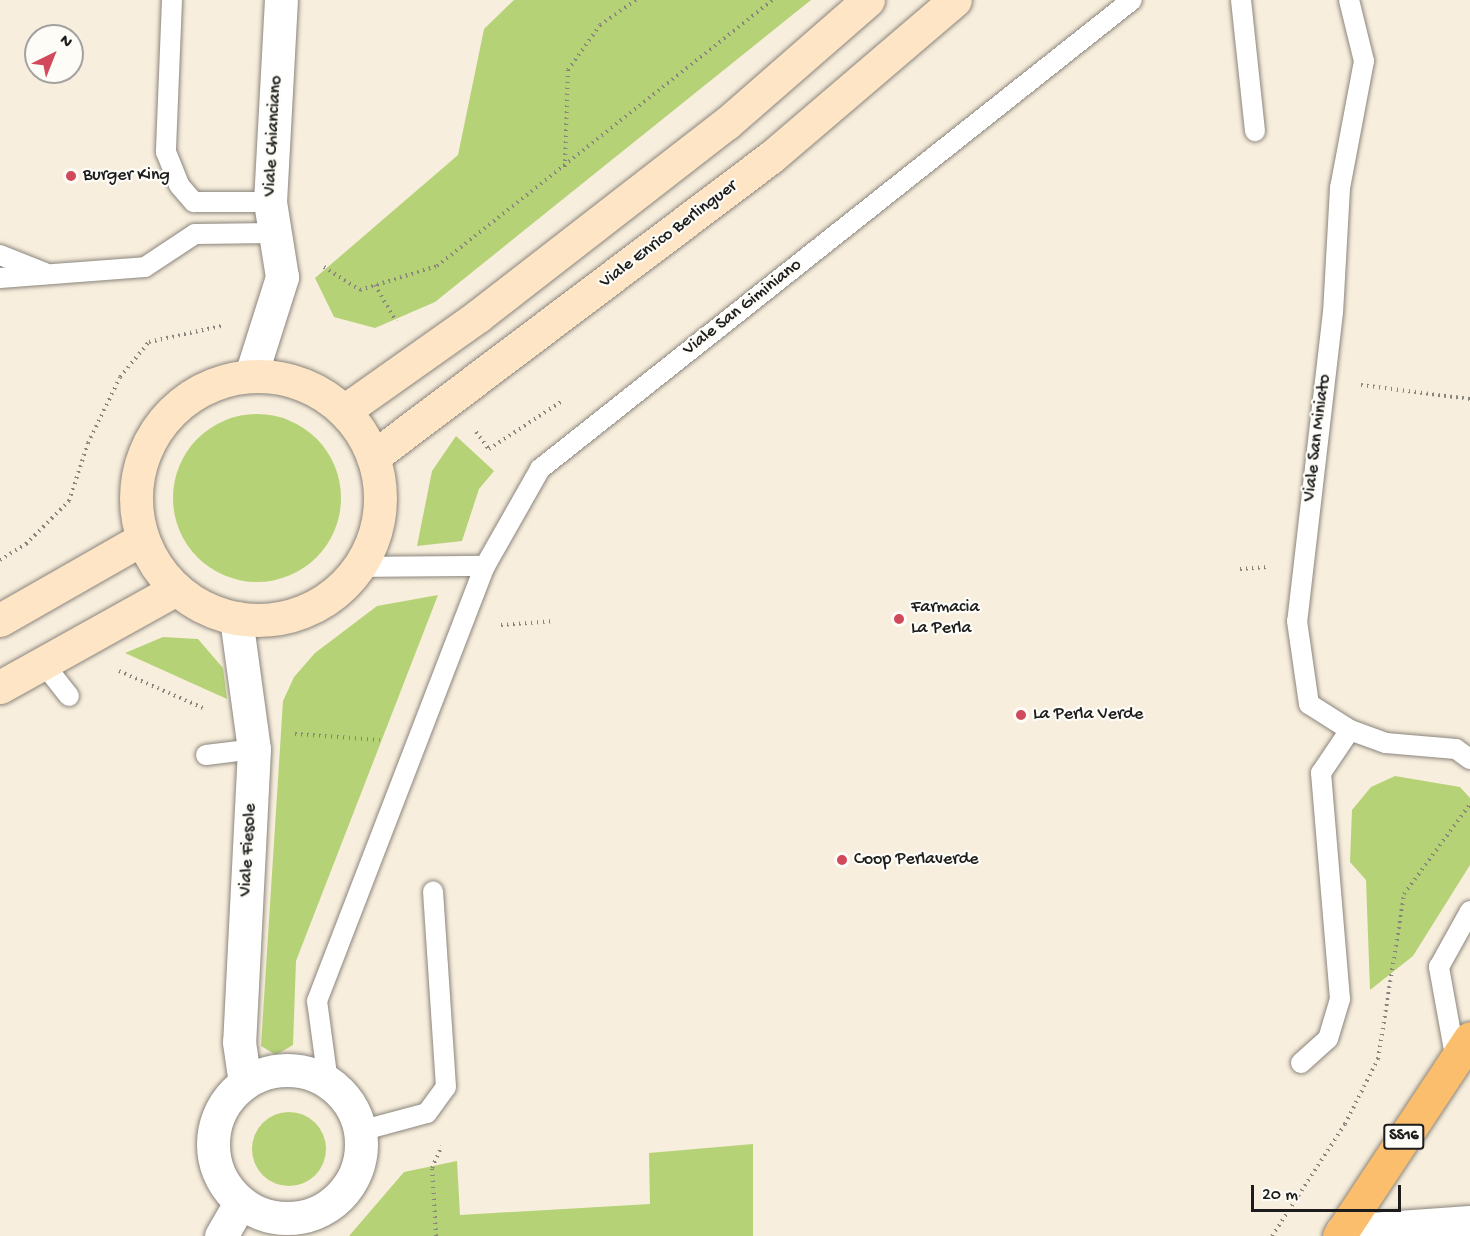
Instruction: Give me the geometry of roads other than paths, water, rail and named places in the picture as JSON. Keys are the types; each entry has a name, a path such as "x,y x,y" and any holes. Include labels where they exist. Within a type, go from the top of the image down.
{"main road":[{"path":"344,411 478,316 717,130 868,0"},
{"name":"Viale Enrico Berlinguer","path":"373,457 770,158 955,0"},
{"path":"251,375 285,378 316,391 344,411 361,432 373,457 381,495 375,533 359,567 335,593 305,611 271,620 236,618 204,607 176,589 156,566 142,539 135,501 140,464 155,430 181,402 213,383 251,375"},
{"path":"0,620 142,539"},
{"path":"0,687 176,589"},
{"name":"SS16","path":"1340,1233 1463,1049"}],"street":[{"name":"Viale Chianciano","path":"251,375 282,277 273,217 282,0"},
{"name":"Viale Fiesole","path":"236,618 253,740 238,1042 245,1083"},
{"path":"286,1070 308,1073 328,1082 343,1095 360,1131 360,1157 352,1181 328,1205 314,1214 288,1219 263,1215 240,1203 224,1186 215,1165 212,1142 216,1119 227,1099 245,1083 264,1073 286,1070"},
{"path":"221,1236 240,1203"},
{"path":"1340,1233 1470,1222"}],"lane":[{"path":"172,0 166,152 179,185 194,202 273,217"},
{"name":"Viale San Giminiano","path":"328,1082 317,1001 485,566 540,469 1132,0"},
{"path":"1241,0 1255,131"},
{"name":"Viale San Miniato","path":"1349,0 1364,61 1340,188 1325,381 1297,621 1309,704 1350,730 1386,743 1456,750 1470,759"},
{"path":"0,278 145,267 195,234 273,217"},
{"path":"0,255 48,274"},
{"path":"359,567 485,566"},
{"path":"43,663 69,696"},
{"path":"1301,1063 1328,1039 1340,999 1321,773 1350,730"},
{"path":"206,755 253,740"},
{"path":"360,1131 427,1113 446,1088 433,891"},
{"path":"1463,1049 1439,967 1470,911"}],"place":[{"name":"Burger King","path":"71,176"},
{"name":"Farmacia La Perla","path":"899,619"},
{"name":"La Perla Verde","path":"1021,715"},
{"name":"Coop Perlaverde","path":"842,860"}]}
